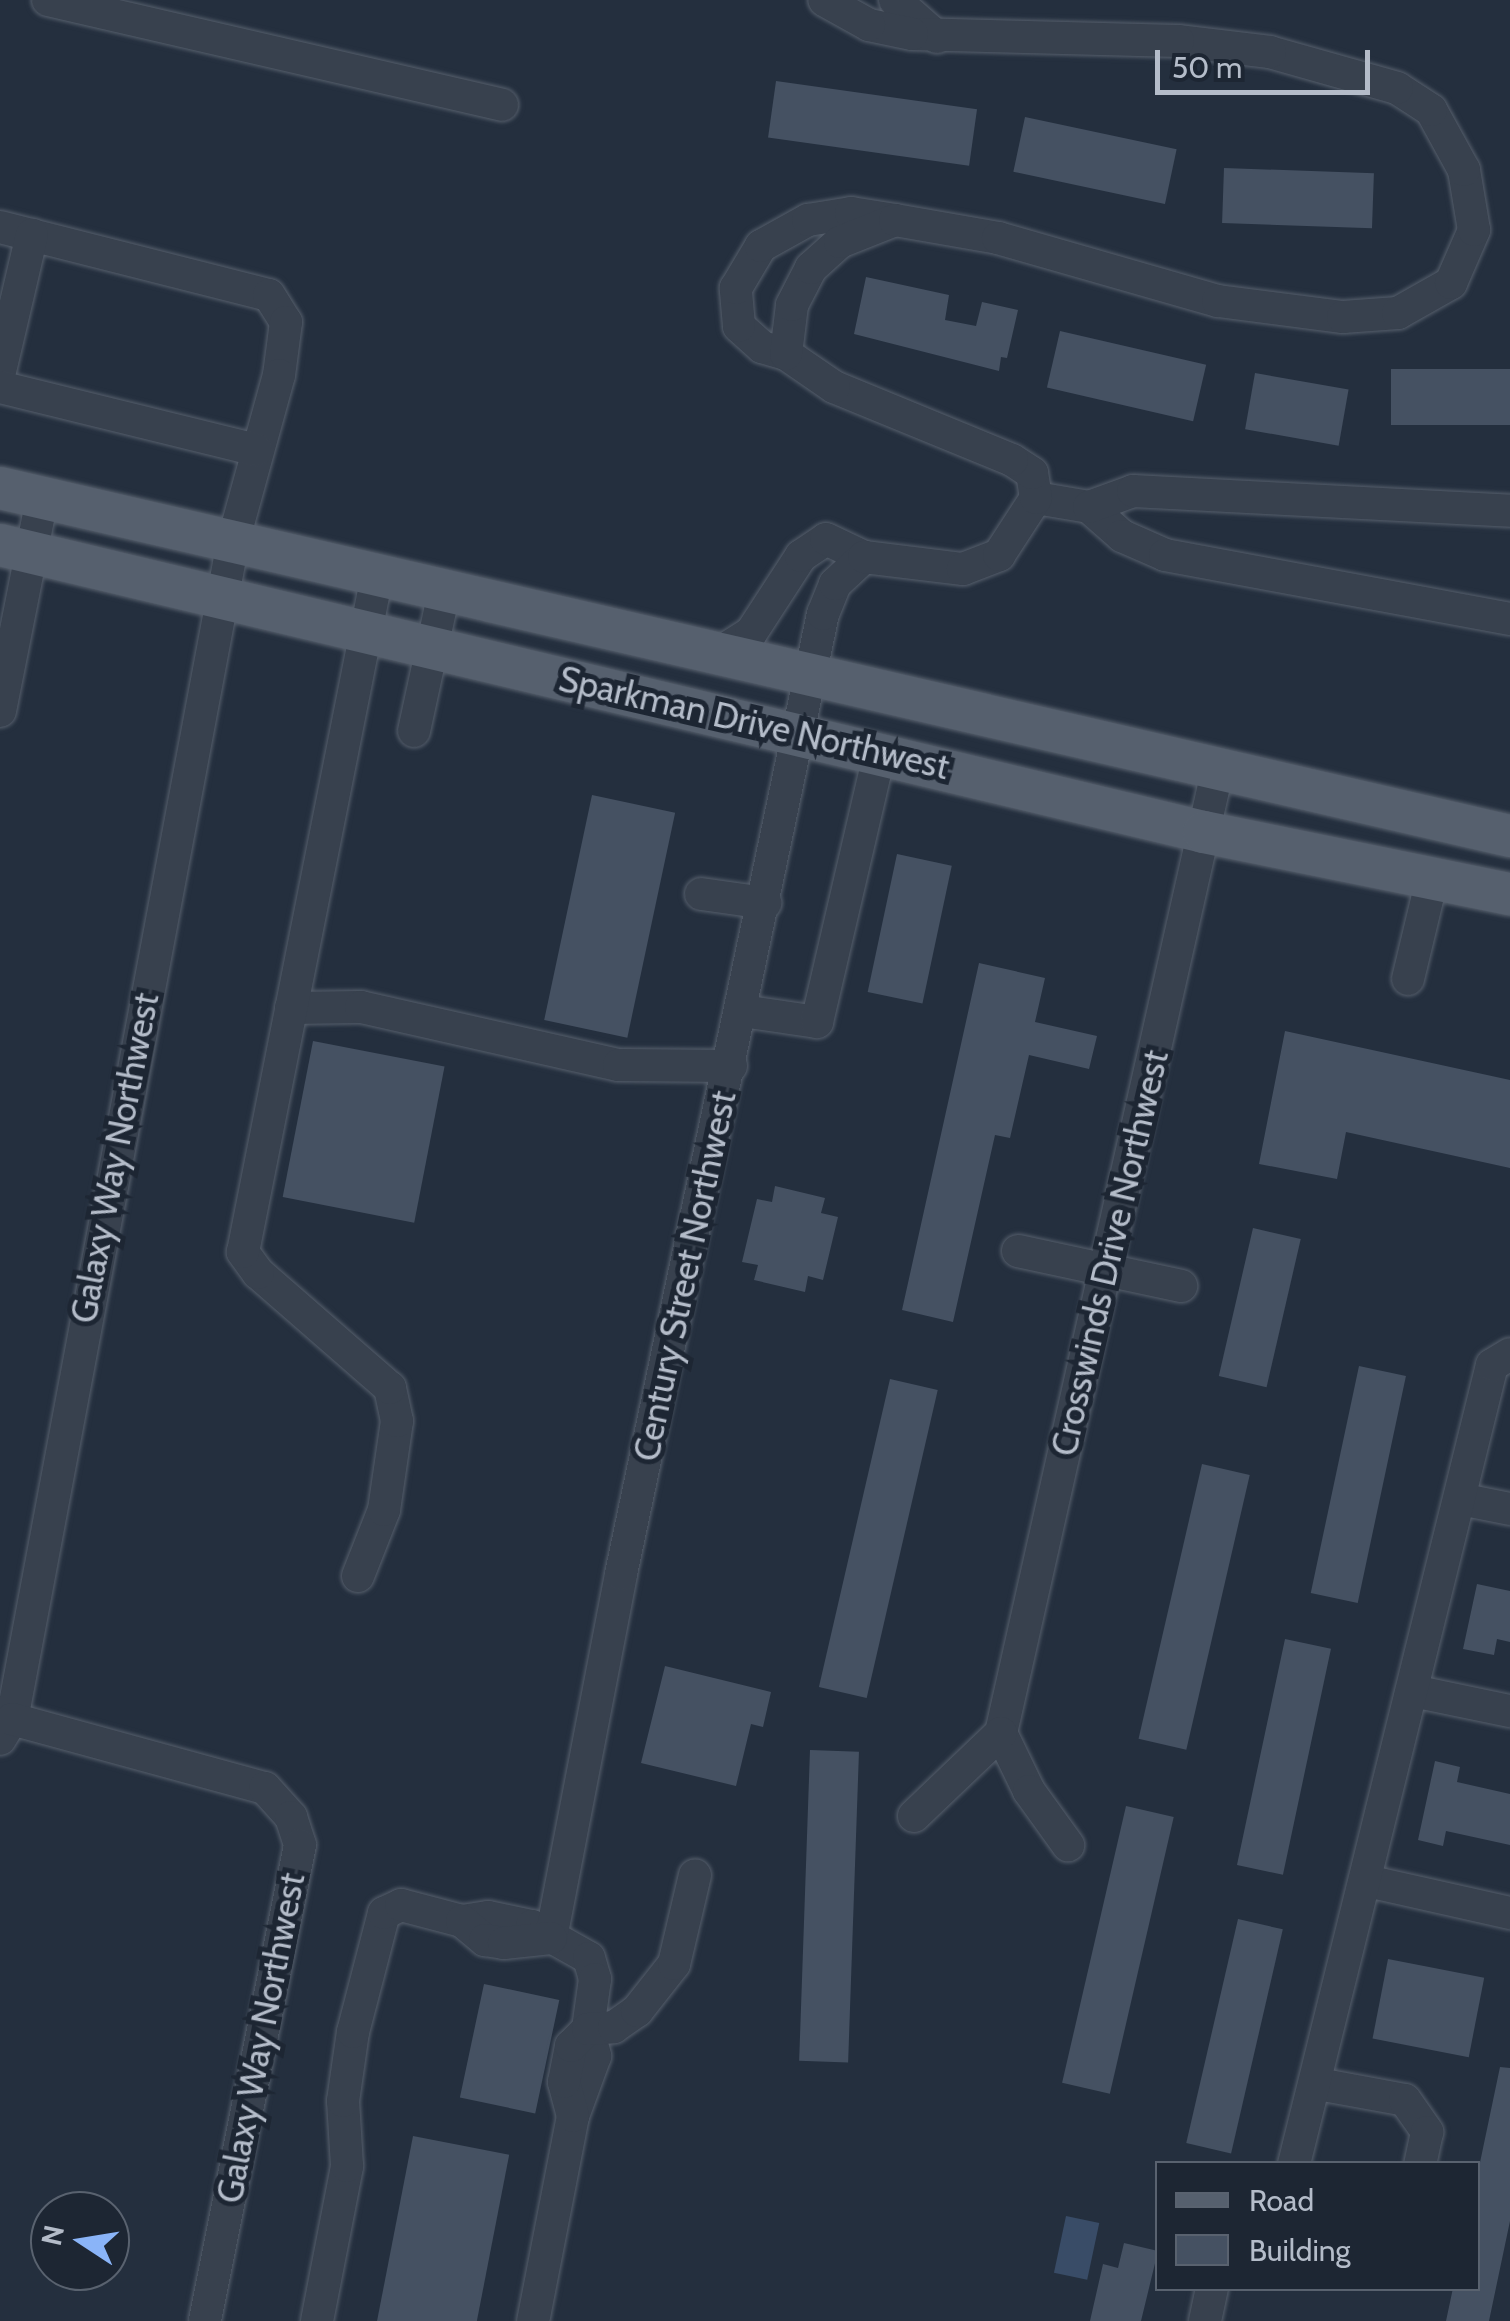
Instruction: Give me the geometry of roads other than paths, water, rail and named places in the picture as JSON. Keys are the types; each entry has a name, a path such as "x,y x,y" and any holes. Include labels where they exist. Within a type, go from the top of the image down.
{"main road":[{"name":"Sparkman Drive Northwest","path":"0,488 1217,772 1510,836"},
{"name":"Sparkman Drive Northwest","path":"16,549 1204,832 1510,894"}],"street":[{"path":"48,0 502,105"},
{"path":"716,656 751,633 802,556 826,539 864,557 963,569 1000,555 1036,498 1032,474 1012,460 834,387 786,354 762,347 739,326 736,288 761,246 808,220 850,213 998,238 1232,304 1342,318 1398,313 1451,283 1474,230 1464,170 1430,110 1397,88 1270,52 1178,41 937,37 869,24 824,0"},
{"path":"895,0 937,37"},
{"path":"786,354 792,305 811,268 840,242 895,220"},
{"path":"0,371 16,232"},
{"name":"Galaxy Way Northwest","path":"16,232 268,295 286,322 279,375 232,542 6,1729 266,1788 292,1818 300,1844 205,2321"},
{"path":"0,388 256,450"},
{"path":"1036,498 1089,507 1134,491 1510,510"},
{"path":"0,711 16,549 42,498"},
{"path":"1089,507 1122,536 1165,555 1510,619"},
{"name":"Century Street Northwest","path":"551,1938 572,1818 811,678 834,584 864,557"},
{"path":"358,1576 384,1510 397,1421 390,1388 243,1252 377,576"},
{"path":"414,732 444,592"},
{"path":"742,1011 816,1022 880,752"},
{"name":"Crosswinds Drive Northwest","path":"1001,1733 1217,772"},
{"path":"1408,979 1432,879"},
{"path":"701,894 765,903"},
{"path":"291,1008 361,1007 619,1066 731,1066"},
{"path":"1018,1252 1180,1286"},
{"path":"1295,2161 1318,2084 1492,1365 1510,1354"},
{"path":"1460,1499 1510,1508"},
{"path":"1413,1690 1510,1712"},
{"path":"914,1816 1001,1733 1030,1791 1068,1845"},
{"path":"588,2028 614,2026 637,2011 674,1964 696,1875"},
{"path":"1367,1881 1510,1913"},
{"path":"316,2321 347,2166 343,2102 353,2032 384,1913 401,1905 462,1921 486,1940 504,1943 551,1938 589,1958 595,1979 588,2028 595,2056 573,2116 533,2321"},
{"path":"1318,2084 1405,2100 1427,2132 1421,2161"},
{"path":"1205,2321 1211,2291"}],"water":[{"path":"1066,2216 1099,2223 1087,2280 1054,2273"}]}
